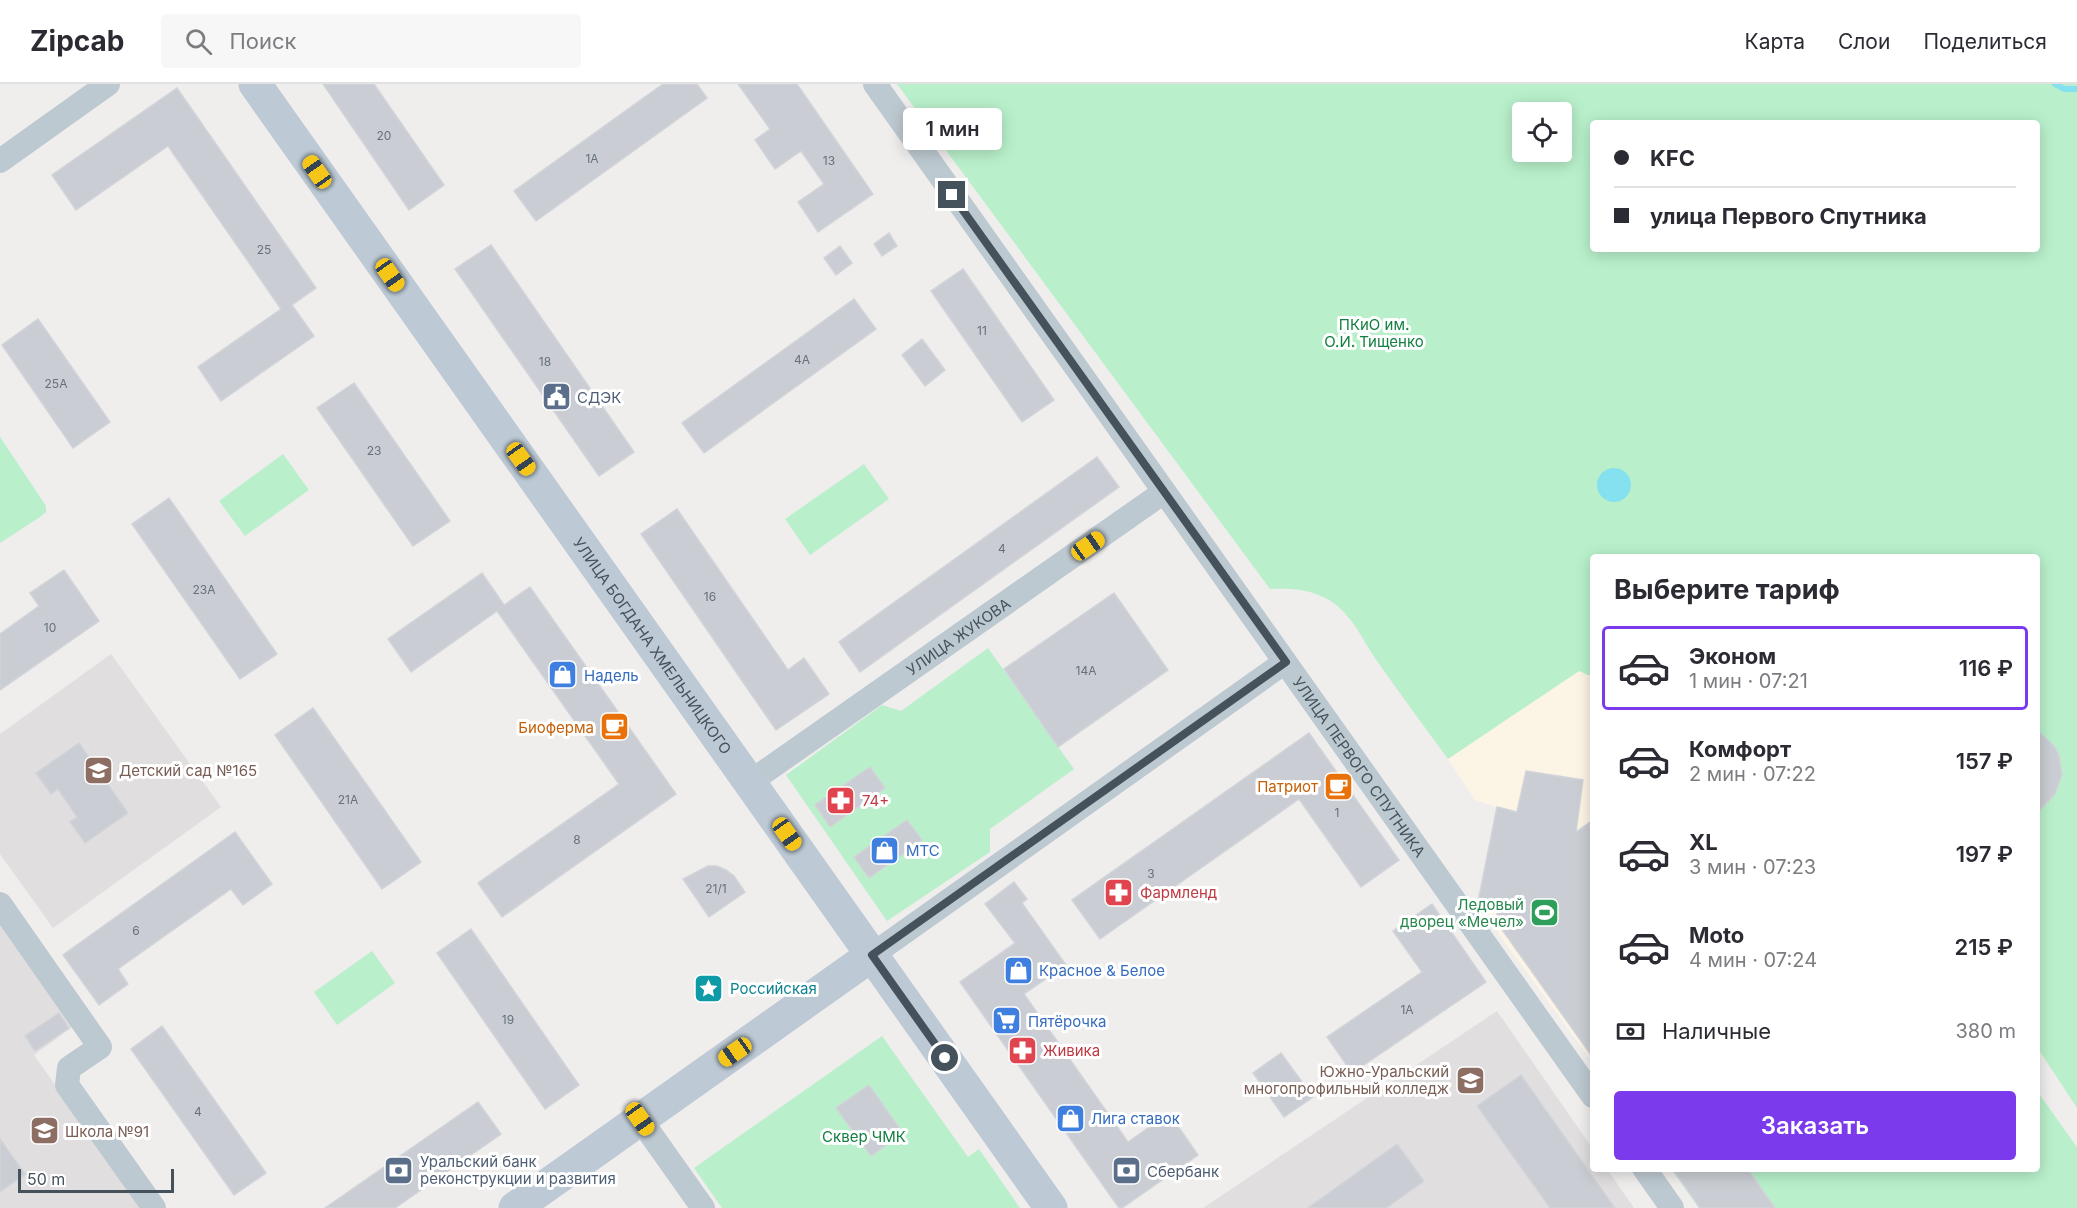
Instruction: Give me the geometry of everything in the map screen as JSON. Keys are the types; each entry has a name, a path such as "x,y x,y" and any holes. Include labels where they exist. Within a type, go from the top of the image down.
{"main road":[{"name":"УЛИЦА БОГДАНА ХМЕЛЬНИЦКОГО","path":"255,84 1051,1208"},
{"path":"515,1208 872,955"}],"street":[{"path":"0,161 108,84"},
{"name":"УЛИЦА ПЕРВОГО СПУТНИКА","path":"875,84 1590,1092"},
{"name":"УЛИЦА ЖУКОВА","path":"750,782 1164,492"},
{"path":"872,955 1286,662"},
{"path":"0,904 100,1047 69,1068 67,1085 154,1208"},
{"path":"640,1119 703,1208"},
{"path":"1647,1172 1672,1208"}],"shaded area":[{"name":"Детский сад №165","path":"111,654 221,807 53,928 0,854 0,734"},
{"name":"Ледовый дворец «Мечел»","path":"1579,671 1590,676 1590,1059 1477,904 1497,807 1475,800 1448,759"},
{"name":"Школа №91","path":"0,919 75,1025 34,1055 142,1208 0,1208"},
{"name":"Южно-Уральский многопрофильный колледж","path":"1497,1011 1590,1145 1590,1172 1609,1172 1634,1208 1203,1208"}],"green space":[{"name":"ПКиО им. О.И. Тищенко","path":"897,84 2077,84 2077,1108 2040,1052 2040,554 1590,554 1590,676 1579,671 1448,759 1344,612 1329,600 1308,591 1270,589"},
{"path":"0,437 46,506 46,512 0,543"},
{"path":"283,454 309,490 245,536 219,501"},
{"path":"864,464 889,499 810,555 785,519"},
{"path":"988,648 1074,769 990,829 990,852 887,921 786,775 882,705 901,711"},
{"path":"372,951 395,983 337,1025 314,992"},
{"name":"Сквер ЧМК","path":"882,1036 968,1157 979,1149 1020,1208 722,1208 694,1168"},
{"path":"2040,1095 2077,1147 2077,1208 1699,1208 1673,1172 2040,1172"}],"water":[{"path":"1614,468 1626,473 1631,485 1626,497 1614,502 1602,497 1597,485 1602,473"}],"building":[{"path":"323,84 374,84 444,185 409,210"},
{"path":"663,84 697,84 707,98 536,221 514,191"},
{"path":"738,84 797,84 873,194 818,232 798,202 824,184 801,151 775,169 755,140 770,129"},
{"path":"177,88 316,288 292,305 314,336 221,401 198,367 281,309 168,146 76,210 52,175"},
{"path":"889,233 897,246 882,256 874,244"},
{"path":"491,245 634,452 599,476 455,269"},
{"path":"840,246 852,263 836,275 824,258"},
{"path":"963,269 1054,400 1022,422 931,291"},
{"path":"854,299 876,329 704,453 682,423"},
{"path":"38,319 110,422 73,448 2,345"},
{"path":"922,339 945,370 925,386 902,355"},
{"path":"354,383 450,521 413,546 317,408"},
{"path":"1097,457 1119,487 860,672 839,642"},
{"path":"169,498 277,654 240,679 132,524"},
{"path":"677,509 788,670 804,658 829,694 776,730 641,534"},
{"path":"64,570 99,621 0,690 0,634 39,606 30,593"},
{"path":"482,573 504,605 530,587 676,794 502,917 478,883 619,784 497,611 411,672 388,639"},
{"path":"1114,593 1168,670 1058,747 1004,669"},
{"path":"313,708 421,862 382,889 275,735"},
{"path":"1309,733 1399,860 1361,887 1299,799 1100,939 1072,900"},
{"path":"2040,733 2054,746 2059,755 2062,775 2055,794 2040,810"},
{"path":"79,743 128,813 85,843 70,822 77,817 58,789 51,794 36,773"},
{"path":"870,767 885,788 830,827 815,805"},
{"name":"Ледовый дворец «Мечел»","path":"1526,771 1583,780 1576,832 1590,822 1590,1054 1496,921 1498,906 1478,902 1497,807 1517,812"},
{"path":"907,820 922,840 869,878 854,857"},
{"path":"235,832 272,884 243,905 231,889 118,969 128,984 99,1005 63,955"},
{"path":"708,866 717,866 726,870 734,876 745,892 709,917 683,879"},
{"path":"1014,882 1027,899 1022,903 1066,965 1024,994 1128,1142 1169,1113 1198,1155 1122,1208 1119,1208 960,982 1015,943 985,904"},
{"path":"1432,904 1486,982 1352,1073 1327,1037 1422,972 1393,931"},
{"path":"471,929 579,1085 545,1109 437,953"},
{"path":"59,1013 69,1028 35,1051 25,1036"},
{"path":"162,1026 266,1173 234,1195 131,1049"},
{"path":"1281,1053 1313,1097 1284,1117 1253,1073"},
{"path":"1521,1075 1615,1208 1550,1208 1477,1106"},
{"path":"869,1085 903,1133 871,1156 836,1108"},
{"path":"478,1102 501,1134 395,1208 325,1208"},
{"path":"0,1139 25,1174 0,1192"},
{"path":"1397,1144 1424,1181 1386,1208 1308,1208"},
{"path":"1675,1172 1750,1172 1775,1208 1700,1208"}],"waterway":[{"path":"2055,84 2064,89 2077,89"}],"place":[{"name":"СДЭК","path":"556,397"},
{"name":"Надель","path":"563,675"},
{"name":"Биоферма","path":"615,727"},
{"name":"Детский сад №165","path":"98,770"},
{"name":"Патриот","path":"1339,786"},
{"name":"74+","path":"841,800"},
{"name":"МТС","path":"885,850"},
{"name":"Фармленд","path":"1119,892"},
{"name":"Ледовый дворец «Мечел»","path":"1545,913"},
{"name":"Красное & Белое","path":"1018,970"},
{"name":"Российская","path":"709,988"},
{"name":"Пятёрочка","path":"1007,1021"},
{"name":"Живика","path":"1022,1050"},
{"name":"Южно-Уральский многопрофильный колледж","path":"1470,1080"},
{"name":"Лига ставок","path":"1070,1118"},
{"name":"Школа №91","path":"44,1131"},
{"name":"Уральский банк реконструкции и развития","path":"399,1170"},
{"name":"Сбербанк","path":"1126,1171"}],"route":[{"path":"945,1058 872,955 1286,662 952,195"}]}
